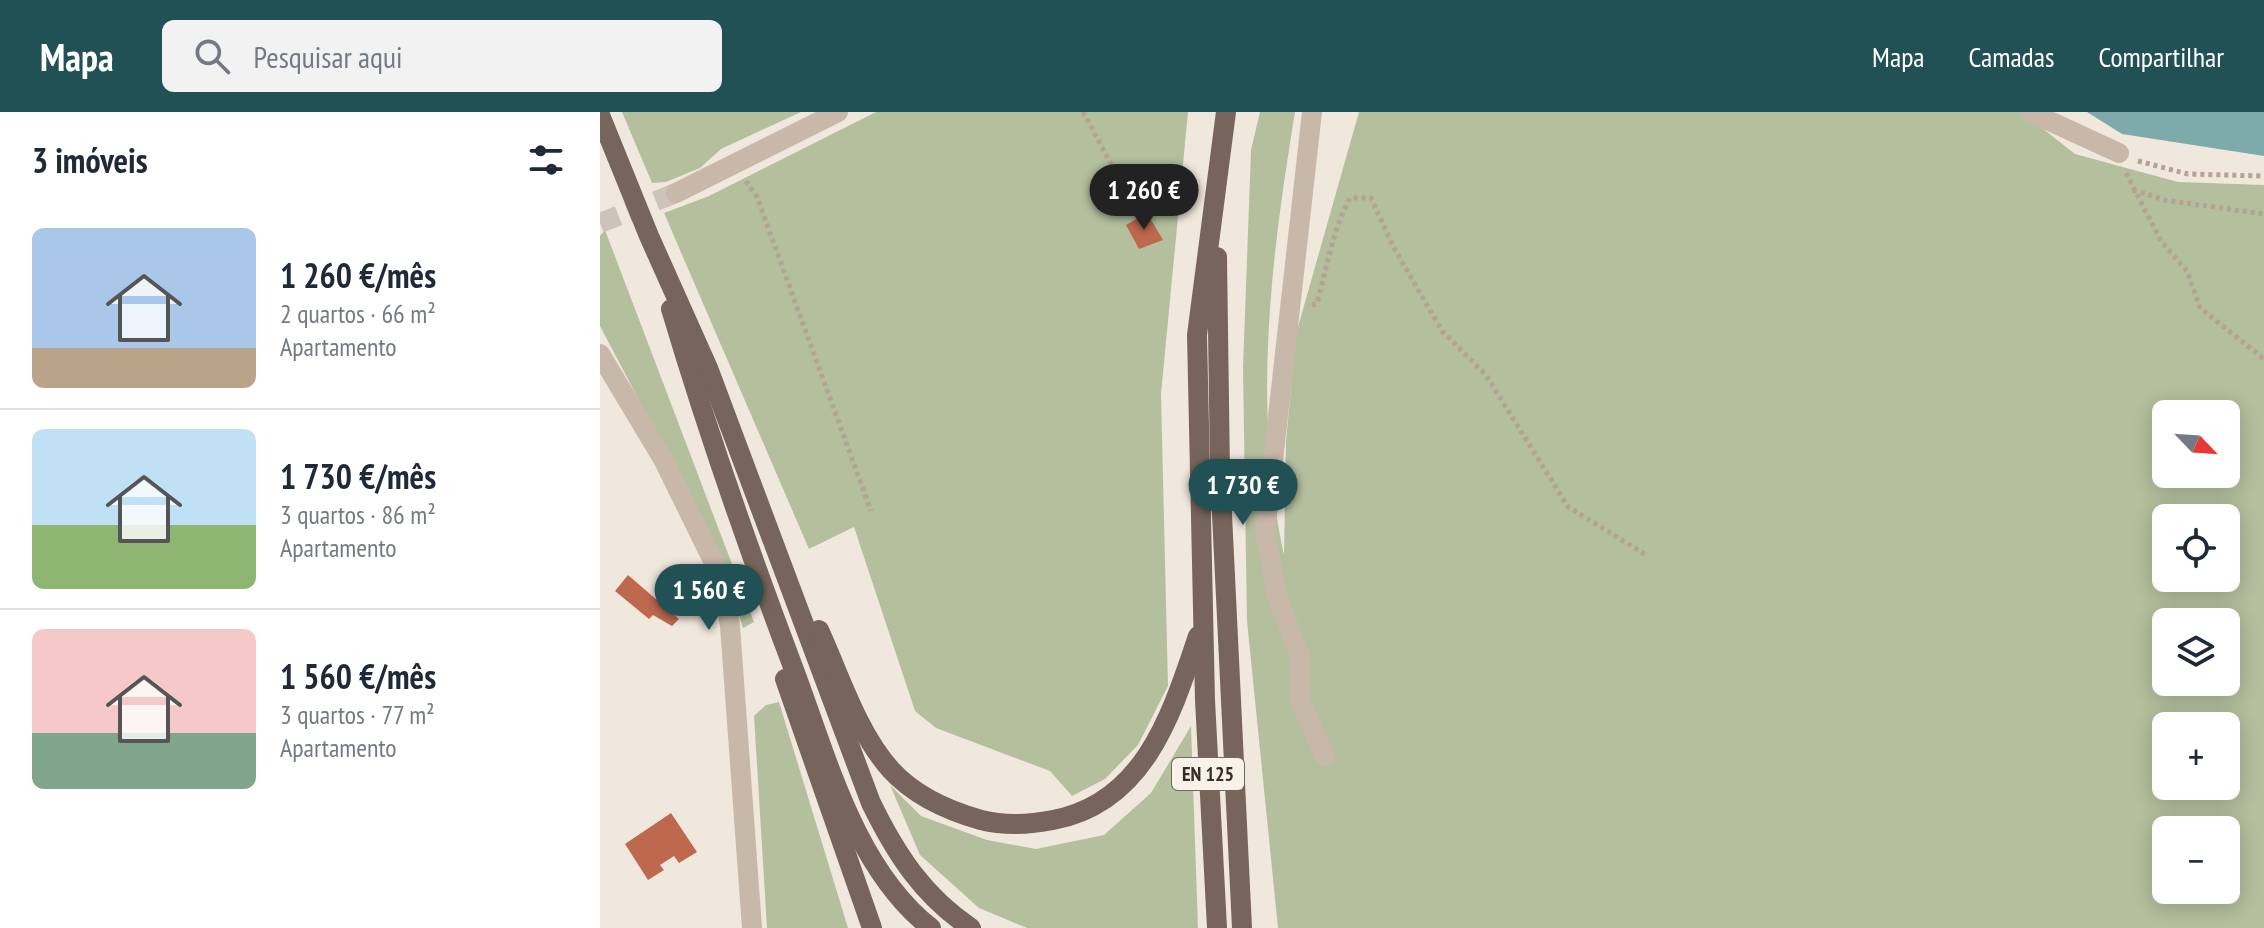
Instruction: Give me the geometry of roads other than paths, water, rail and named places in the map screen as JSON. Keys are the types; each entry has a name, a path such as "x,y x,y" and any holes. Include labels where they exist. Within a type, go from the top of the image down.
{"main road":[{"name":"EN 125","path":"1217,928 1203,620 1197,335 1226,112"},
{"path":"600,115 649,236 708,368 845,739 893,848 916,881 948,913 971,928"},
{"name":"EN 125","path":"1216,192 1220,473 1242,928"},
{"path":"649,236 714,454 837,783 867,848 896,892 931,928"},
{"path":"757,503 849,697 891,771 921,794 958,814 994,823 1028,825 1067,818 1105,802 1138,768 1164,730 1203,620"},
{"path":"764,590 793,709 872,928"},
{"path":"1230,698 1255,928"}],"street":[{"path":"676,193 838,112"},
{"path":"1312,112 1265,532 1277,596 1300,656 1300,700 1325,757"},
{"path":"2030,112 2119,153"},
{"path":"600,354 663,459 723,581 730,626 752,928"}],"water":[{"path":"2087,112 2264,112 2264,156 2122,134"}],"tunnel":[{"path":"600,223 676,193"}]}
